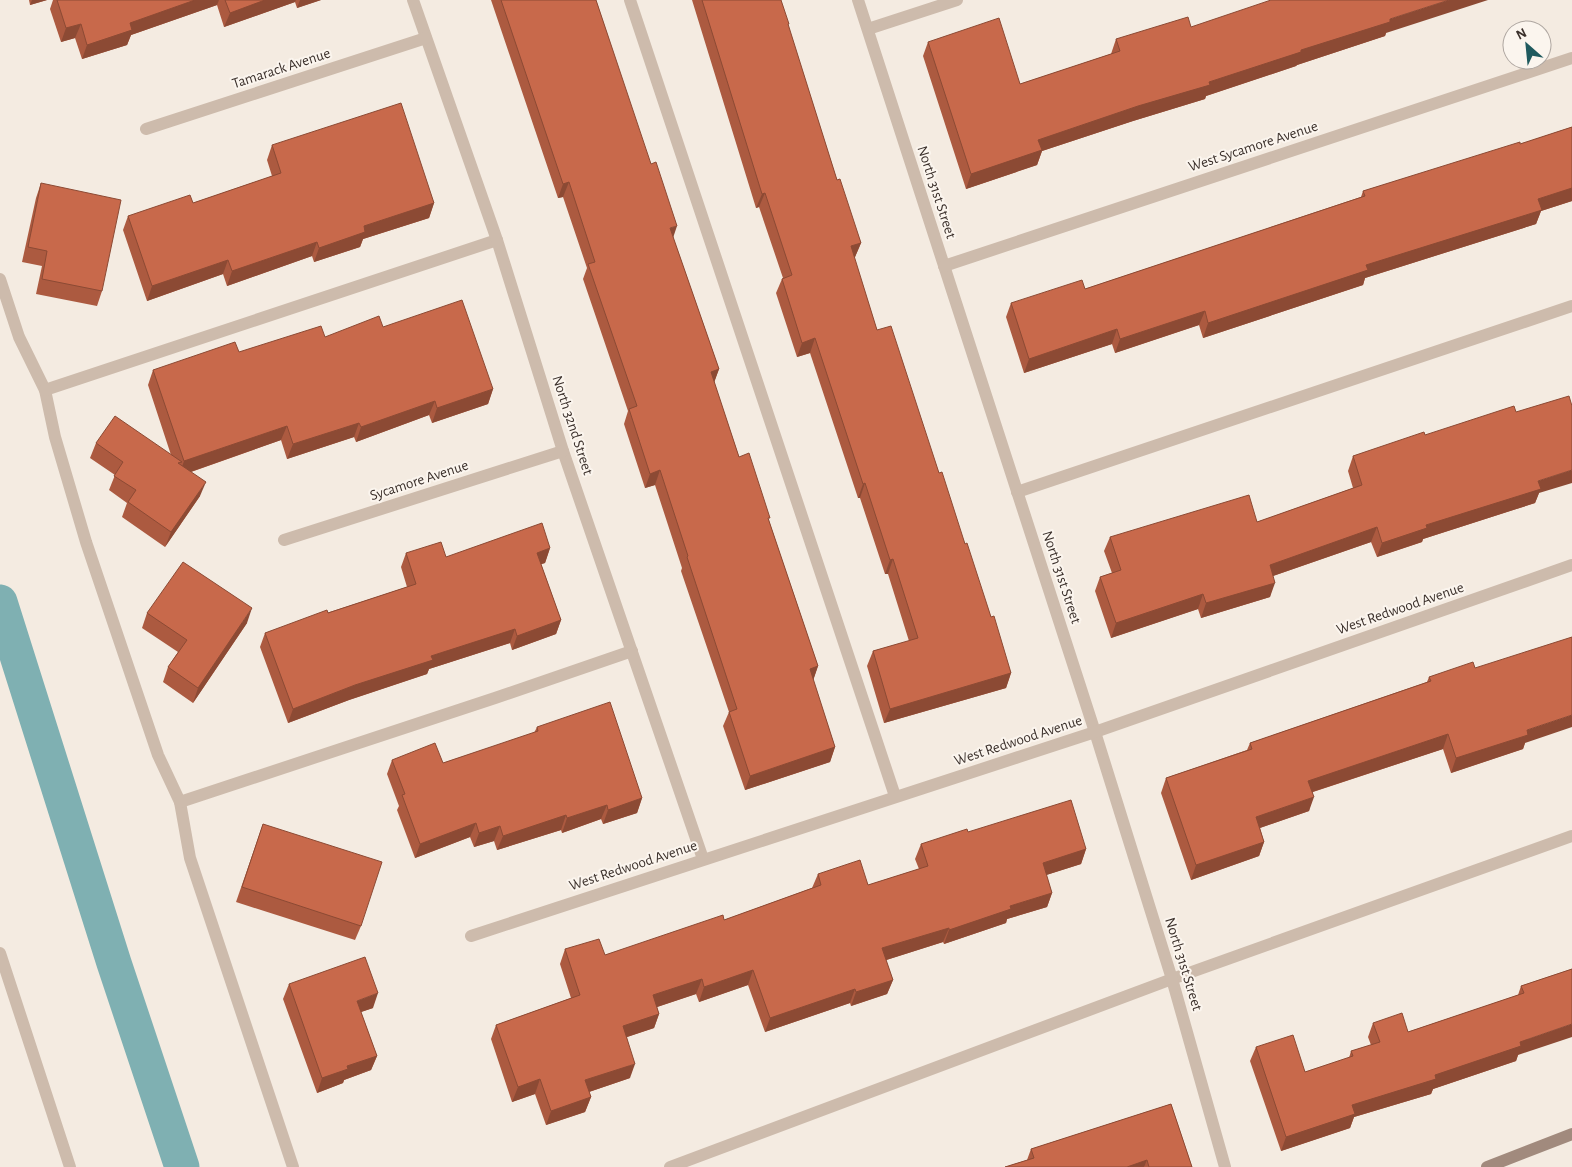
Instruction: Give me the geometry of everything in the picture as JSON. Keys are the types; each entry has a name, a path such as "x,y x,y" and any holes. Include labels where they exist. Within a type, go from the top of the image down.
{"street":[{"name":"North 32nd Street","path":"414,0 703,859"},
{"path":"630,0 896,796"},
{"name":"North 31st Street","path":"858,0 1095,732 1172,979 1225,1167"},
{"path":"868,30 957,0"},
{"name":"Tamarack Avenue","path":"146,129 426,38"},
{"name":"West Sycamore Avenue","path":"944,266 1572,58"},
{"path":"45,390 496,240"},
{"path":"0,279 19,337 45,390 55,437 86,542 158,755 180,802 190,858 293,1167"},
{"path":"1017,492 1572,306"},
{"name":"Sycamore Avenue","path":"284,540 564,450"},
{"name":"West Redwood Avenue","path":"471,936 1095,732 1572,565"},
{"path":"180,802 632,651"},
{"path":"670,1167 1172,979 1572,836"},
{"path":"0,953 70,1167"},
{"path":"1494,1166 1572,1134"}],"building":[{"path":"57,0 195,0 130,23 132,30 87,45 81,24 66,28"},
{"path":"225,0 265,0 230,13"},
{"path":"501,0 596,0 651,164 656,162 677,226 670,228 719,369 711,372 739,457 749,453 770,518 768,518 818,666 810,669 835,747 750,776 729,712 737,709 660,470 650,474 629,409 637,406 588,264 595,262 569,182 563,184"},
{"path":"702,0 781,0 837,180 840,179 861,243 851,246 877,330 891,326 939,473 942,472 991,617 994,616 1011,673 890,709 873,651 918,638 893,559 890,560 865,483 863,484 815,338 802,343 782,279 792,275 765,193 762,194"},
{"path":"1271,0 1449,0 1390,19 1390,22 1209,82 1210,85 1138,106 1038,140 1042,150 971,174 928,42 999,18 1020,84 1120,51 1116,39 1188,17 1191,27"},
{"path":"401,103 434,203 364,226 365,232 319,248 317,242 232,271 228,260 152,286 128,216 190,195 193,203 281,173 272,145"},
{"path":"1572,127 1572,188 1538,199 1542,210 1366,265 1368,270 1208,323 1205,311 1120,339 1117,329 1029,359 1011,303 1082,280 1085,289 1365,196 1363,191"},
{"path":"41,183 121,200 102,291 42,279 47,251 28,247"},
{"path":"462,300 493,389 437,408 435,401 361,427 359,423 293,444 287,426 184,461 153,370 235,342 239,352 321,326 325,337 379,316 383,327"},
{"path":"1569,396 1572,406 1572,470 1538,481 1541,489 1426,525 1427,528 1382,543 1377,527 1270,565 1275,583 1206,603 1203,594 1116,623 1100,577 1121,570 1110,537 1249,495 1257,522 1362,485 1353,456 1424,432 1425,435 1514,406 1516,412"},
{"path":"115,416 182,462 178,463 206,482 171,532 128,502 136,490 114,476 123,462 96,443"},
{"path":"542,523 550,548 537,553 561,620 517,636 515,629 431,656 433,660 355,685 293,709 265,633 327,610 328,613 416,584 406,553 441,542 446,557"},
{"path":"183,562 252,608 198,688 168,667 187,640 147,613"},
{"path":"1572,637 1572,715 1527,730 1528,735 1456,758 1448,734 1308,781 1314,797 1256,817 1264,842 1196,865 1166,778 1252,749 1250,743 1431,681 1429,677 1473,662 1475,668"},
{"path":"610,702 642,798 608,810 607,805 567,818 566,815 503,836 500,826 479,833 476,823 420,844 402,795 405,794 392,760 435,743 443,763 538,731 537,727"},
{"path":"1071,800 1086,849 1043,863 1052,893 1010,906 1011,909 949,930 949,928 882,948 893,980 856,992 855,989 770,1018 753,970 704,987 702,979 653,995 659,1014 623,1026 635,1064 585,1080 591,1097 551,1111 540,1079 518,1087 496,1025 580,995 565,949 599,939 605,955 723,915 724,920 821,885 818,874 860,860 868,885 928,866 921,844 967,829 968,832"},
{"path":"263,824 382,862 361,926 242,887"},
{"path":"365,957 378,993 357,1001 377,1056 347,1066 348,1069 322,1078 289,984"},
{"path":"1572,969 1572,1024 1520,1042 1521,1046 1435,1075 1436,1079 1352,1105 1355,1114 1286,1137 1256,1047 1293,1035 1305,1072 1353,1056 1351,1051 1380,1042 1373,1023 1402,1013 1408,1032 1524,993 1521,986"},
{"path":"1171,1104 1192,1167 1149,1167 1147,1160 1127,1167 1005,1167 1034,1158 1031,1149"}],"waterway":[{"path":"0,602 114,963 182,1167"}]}
